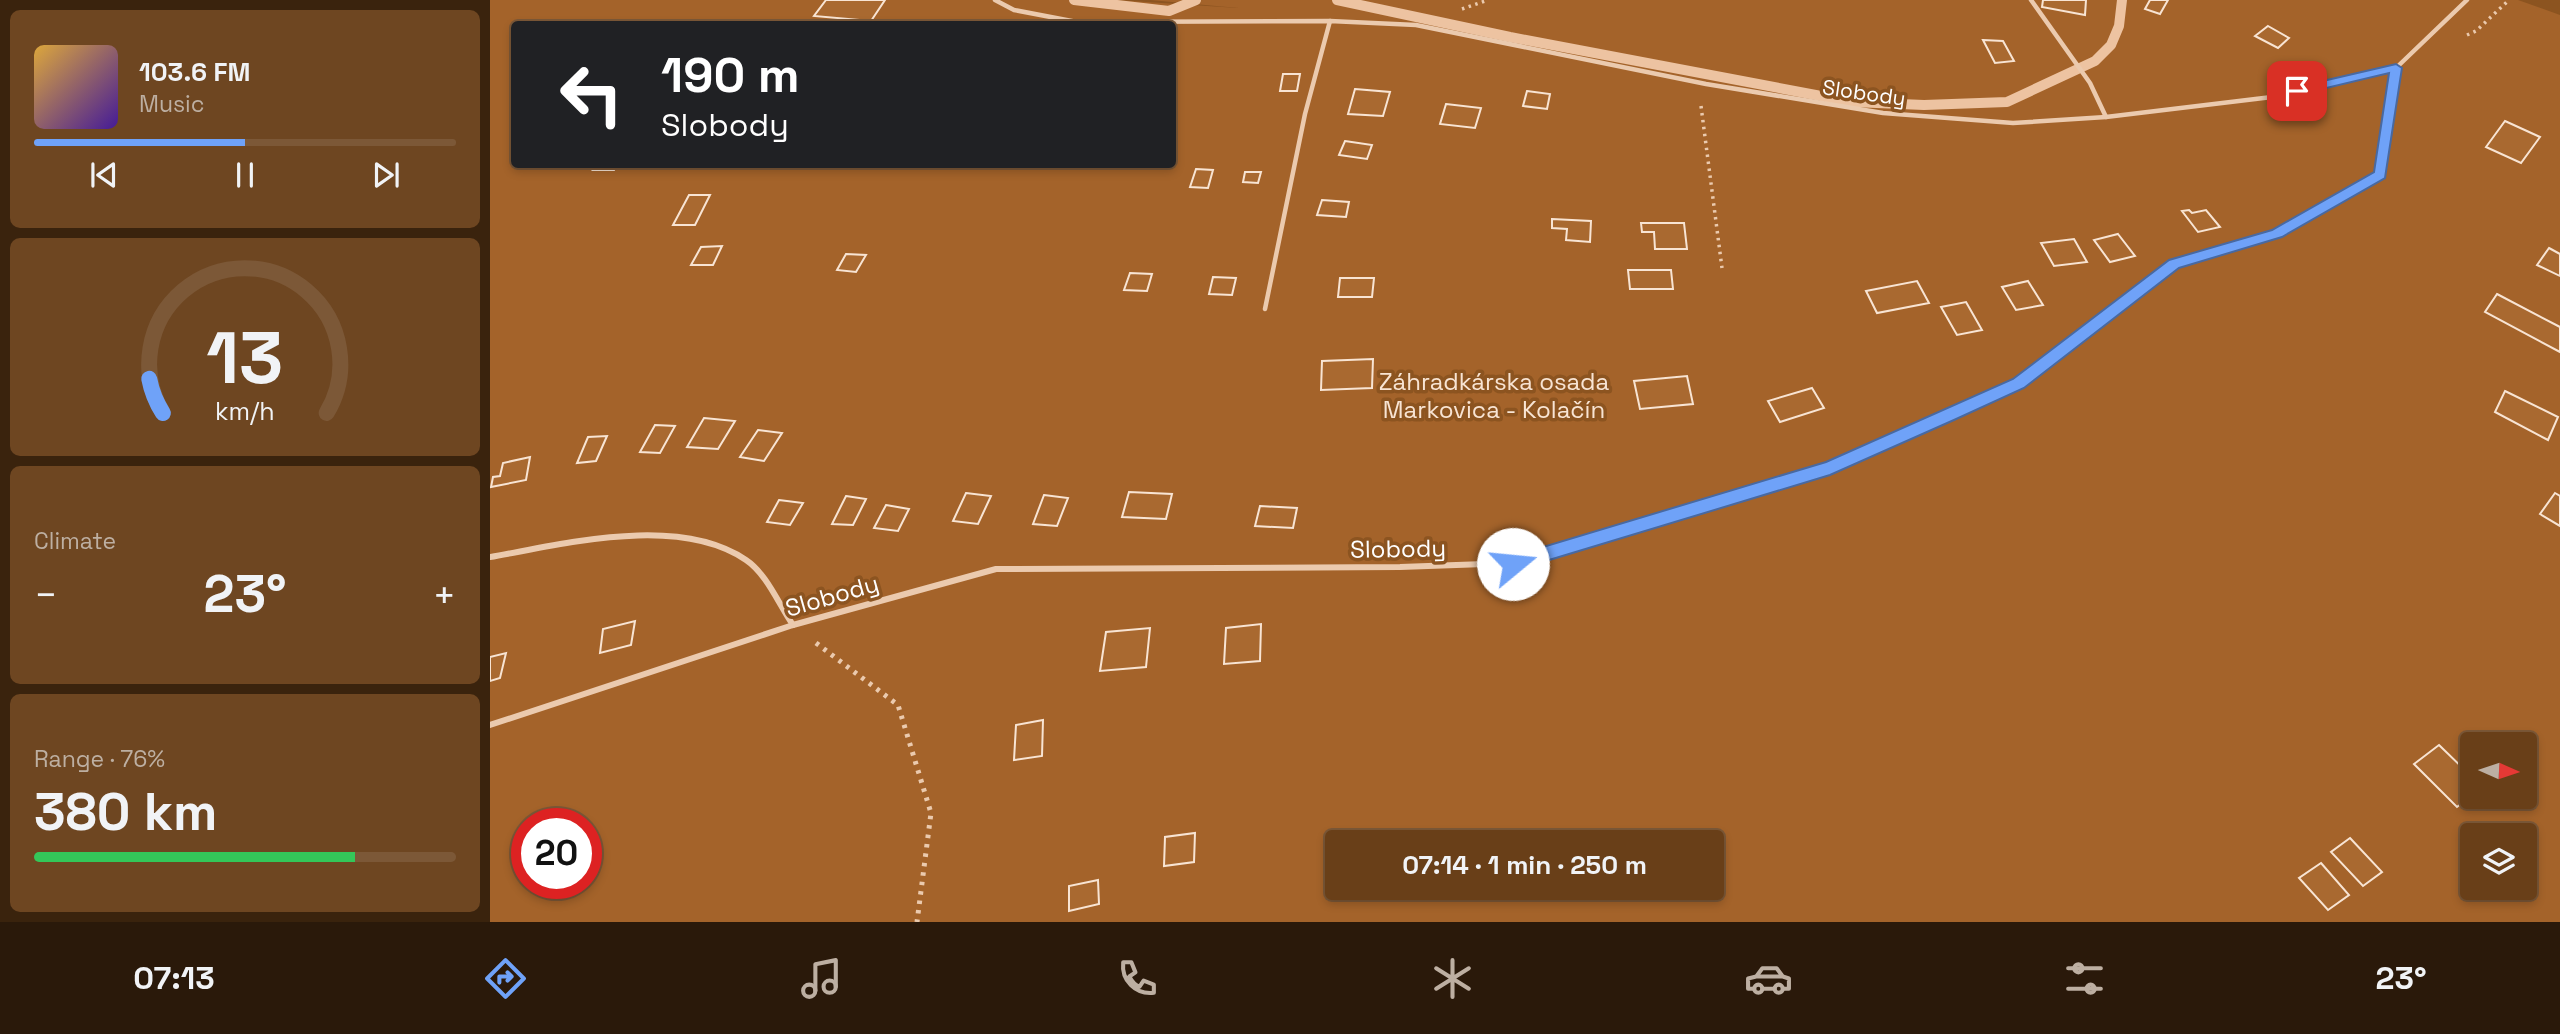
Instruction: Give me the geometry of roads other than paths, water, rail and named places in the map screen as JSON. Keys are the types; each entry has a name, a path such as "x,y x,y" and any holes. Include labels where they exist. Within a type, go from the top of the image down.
{"lane":[{"name":"Slobody","path":"995,0 1014,10 1072,21"},
{"path":"2031,0 2090,83 2106,117"},
{"path":"2396,68 2467,0"},
{"name":"Slobody","path":"490,725 793,625 996,569 1400,568 1513,564 1830,468 2019,384 2174,264 2277,233 2380,175 2396,68 2272,97 2106,117 2013,123 1883,113 1706,84 1416,25 1330,21 1176,24"},
{"path":"1265,309 1305,114 1330,21"},
{"path":"490,557 623,536 706,540 749,561 793,625"}],"waterway":[{"path":"1074,0 1169,11 1196,0"},
{"path":"1337,0 1510,37 1853,102 1924,105 2007,102 2095,61 2111,45 2119,26 2122,0"}],"park label":[{"name":"Záhradkárska osada Markovica - Kolačín","path":"1494,396"}]}
